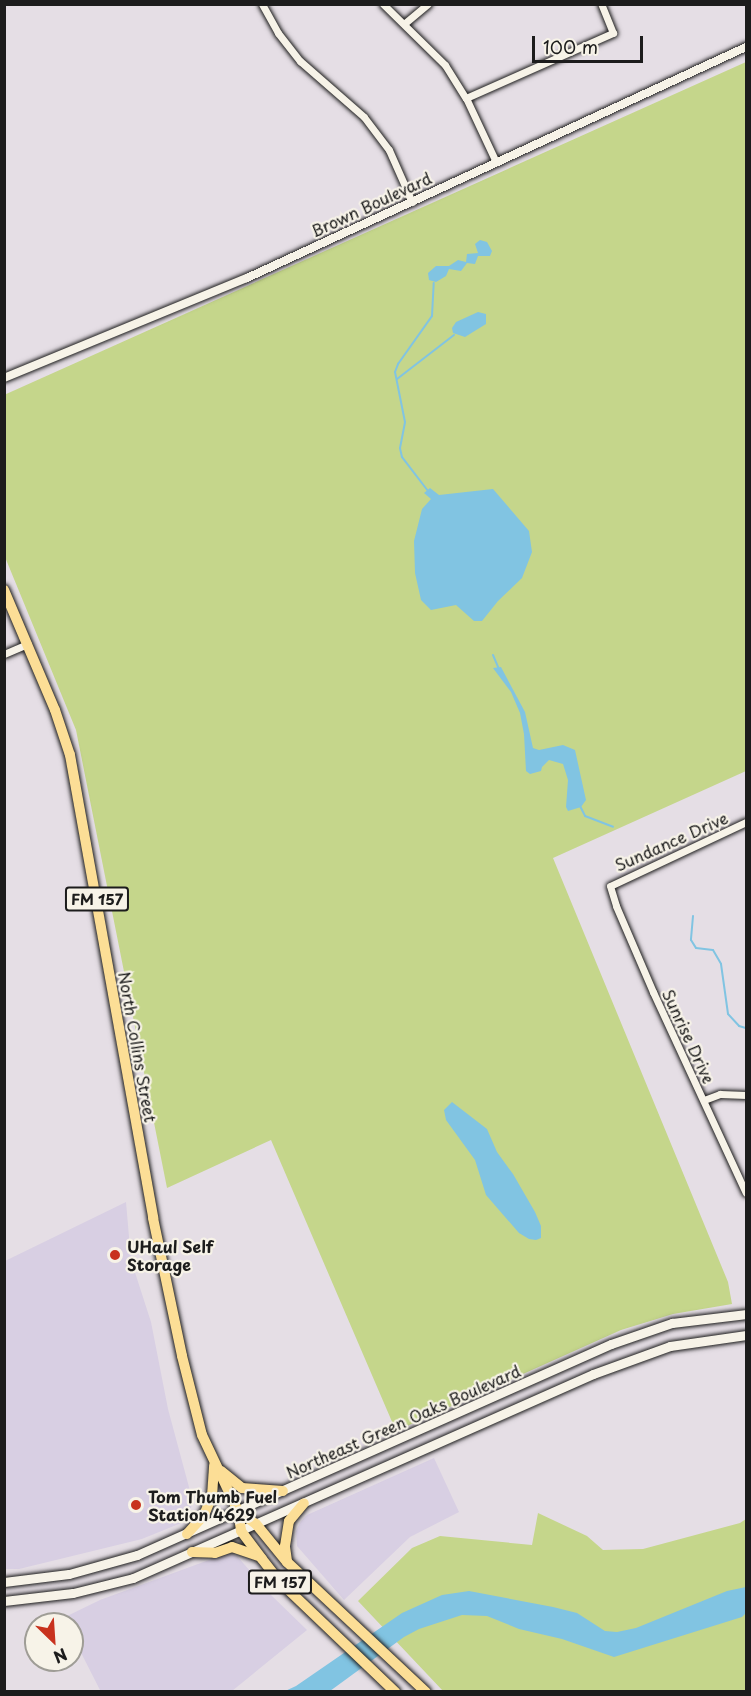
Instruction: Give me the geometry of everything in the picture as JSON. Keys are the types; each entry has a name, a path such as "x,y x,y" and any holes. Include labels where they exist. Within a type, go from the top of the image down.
{"main road":[{"name":"North Collins Street","path":"4,590 28,644 70,755 153,1218 191,1397 214,1465 238,1511 242,1531 279,1581 395,1692"},
{"name":"Northeast Green Oaks Boulevard","path":"4,1582 56,1576 123,1560 187,1534 626,1338 672,1323 747,1314"},
{"name":"Northeast Green Oaks Boulevard","path":"4,1601 58,1596 133,1578 640,1356 700,1340 747,1335"},
{"path":"395,1440 404,1459"},
{"path":"214,1465 242,1488 283,1491"},
{"path":"187,1534 204,1515 212,1496 214,1465"},
{"path":"287,1562 285,1546 289,1521 304,1503"},
{"name":"North Collins Street","path":"238,1511 256,1524 287,1562 426,1692"},
{"path":"192,1552 215,1553 232,1547 251,1552 262,1559"},
{"path":"56,1576 58,1596"}],"street":[{"path":"262,4 278,33 300,60 364,117 389,150 412,202"},
{"path":"383,4 405,23 445,65 466,98 496,162"},
{"path":"405,23 428,4"},
{"path":"466,98 613,33 601,4"},
{"name":"Brown Boulevard","path":"4,378 247,278 747,47"},
{"path":"4,654 28,644"},
{"name":"Sundance Drive","path":"610,888 613,882 747,822"},
{"name":"Sunrise Drive","path":"610,888 653,992 747,1193"},
{"path":"704,1100 720,1094 747,1095"}],"shaded area":[{"path":"126,1202 131,1260 151,1322 168,1409 193,1502 186,1521 142,1539 19,1569 5,1569 5,1261"},
{"path":"434,1458 459,1512 410,1537 344,1600 297,1546 296,1531 301,1521 307,1515"},
{"path":"228,1553 237,1556 271,1595 307,1630 232,1691 101,1692 84,1659 84,1612 75,1612 100,1600"}],"green space":[{"path":"746,62 746,771 553,858 728,1282 732,1304 673,1314 621,1330 396,1431 271,1140 167,1188 76,730 5,557 4,395"},
{"path":"538,1513 587,1536 603,1550 643,1549 740,1523 746,1519 746,1691 443,1691 358,1601 412,1548 440,1536 532,1545"}],"water":[{"path":"480,240 487,242 492,251 490,256 478,256 475,264 467,263 461,271 449,269 446,276 436,282 429,280 428,273 436,266 449,266 458,260 466,262 467,254 478,253 475,244"},
{"path":"478,312 486,314 486,324 465,337 453,333 452,328 456,322"},
{"path":"430,488 439,495 493,489 529,531 532,552 522,578 498,601 482,621 474,621 456,605 431,610 421,600 415,573 414,541 422,509 431,499 424,493"},
{"path":"501,667 525,712 533,748 539,750 563,745 575,750 586,800 581,807 568,811 566,807 568,780 563,764 549,760 541,771 530,774 526,771 524,734 520,713 511,692 493,668"},
{"path":"452,1102 487,1129 497,1152 535,1212 541,1226 541,1238 529,1239 519,1233 486,1195 475,1160 446,1120 444,1110"},
{"path":"746,1587 746,1613 742,1617 614,1657 562,1639 519,1629 487,1616 462,1615 419,1629 404,1637 330,1691 283,1692 296,1686 402,1613 442,1595 469,1591 553,1607 577,1613 605,1631 617,1632 636,1628 727,1591"}],"waterway":[{"path":"428,491 402,457 400,448 405,422 395,372 398,364 432,316 434,283"},
{"path":"397,379 454,335"},
{"path":"493,655 499,669"},
{"path":"580,806 585,816 613,827"},
{"path":"693,916 691,940 696,948 713,950 721,964 728,1014 739,1026 746,1028"}],"place":[{"name":"UHaul Self Storage","path":"115,1255"},
{"name":"Tom Thumb Fuel Station 4629","path":"136,1505"}]}
